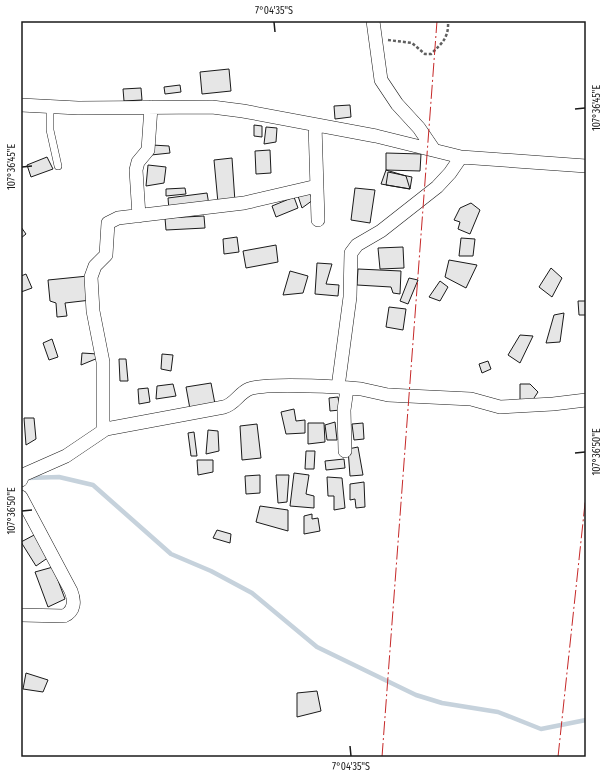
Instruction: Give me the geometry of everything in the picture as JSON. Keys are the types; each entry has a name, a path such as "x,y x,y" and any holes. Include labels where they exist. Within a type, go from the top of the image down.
{"street":[{"path":"373,23 382,80 397,104 418,128 434,150"},
{"path":"21,105 212,107 243,111 382,138 461,157 586,166"},
{"path":"139,216 136,170 138,162 148,150 151,107"},
{"path":"315,125 318,220"},
{"path":"345,451 343,388 351,253 354,248 382,231 437,187 450,173 461,157"},
{"path":"103,431 104,372 91,293 90,277 95,266 106,255 108,223 118,218 244,202 316,186"},
{"path":"21,480 23,475 66,456 103,431 224,407 234,402 244,392 251,388 297,386 361,389 388,396 471,399 500,408 586,400"},
{"path":"21,496 71,592 74,603 73,609 69,614 64,616 21,615"}],"lane":[{"path":"50,106 50,130 58,166"}],"path":[{"path":"373,23 385,39 412,43 425,54 431,54 444,41 449,31 448,21"}],"building":[{"path":"229,69 231,91 202,94 200,72"},
{"path":"180,85 181,92 165,94 164,87"},
{"path":"141,88 142,100 124,101 123,89"},
{"path":"350,105 351,117 335,119 334,106"},
{"path":"254,125 262,126 262,137 254,136"},
{"path":"266,127 277,128 276,142 264,144"},
{"path":"152,145 169,146 170,153 151,155"},
{"path":"270,150 271,173 256,174 255,151"},
{"path":"386,153 421,154 420,171 386,170"},
{"path":"47,157 53,169 31,177 27,165"},
{"path":"232,158 235,202 218,203 214,160"},
{"path":"148,165 166,167 164,183 146,186"},
{"path":"386,170 406,176 410,189 381,184"},
{"path":"388,172 412,177 410,189 386,185"},
{"path":"185,188 186,194 166,196 166,189"},
{"path":"355,188 375,190 370,223 351,220"},
{"path":"308,191 313,200 302,208 298,196"},
{"path":"207,193 209,205 169,210 168,198"},
{"path":"294,197 298,208 276,217 272,206"},
{"path":"471,203 480,210 470,234 458,229 460,222 454,220 460,208"},
{"path":"204,216 205,228 166,230 165,218"},
{"path":"21,227 26,234 21,238"},
{"path":"237,237 239,252 224,254 223,239"},
{"path":"461,238 475,239 473,256 459,256"},
{"path":"276,245 278,262 246,268 243,251"},
{"path":"403,247 404,268 380,269 378,248"},
{"path":"449,260 477,265 466,288 445,277"},
{"path":"317,263 332,264 326,284 339,285 338,296 315,294"},
{"path":"551,268 562,278 552,297 539,287"},
{"path":"358,269 401,271 400,294 393,293 391,287 357,285"},
{"path":"290,271 308,276 303,293 283,295"},
{"path":"26,274 32,288 21,292 21,276"},
{"path":"88,276 91,300 65,303 67,316 57,317 56,303 50,301 48,280"},
{"path":"409,278 418,280 408,304 400,301"},
{"path":"440,281 448,287 440,301 429,297"},
{"path":"578,301 586,301 586,315 579,315"},
{"path":"389,307 406,309 403,330 386,327"},
{"path":"564,313 560,342 546,343 554,315"},
{"path":"520,335 533,336 520,363 508,355"},
{"path":"52,339 58,357 49,360 43,343"},
{"path":"82,353 98,354 98,358 81,365"},
{"path":"162,354 173,355 171,371 161,369"},
{"path":"119,359 126,359 128,381 120,381"},
{"path":"488,361 491,369 482,373 479,364"},
{"path":"211,383 215,404 190,409 186,387"},
{"path":"173,384 176,396 156,399 157,386"},
{"path":"520,384 530,384 538,392 532,401 520,401"},
{"path":"148,388 150,402 139,404 138,389"},
{"path":"338,397 340,410 330,411 329,398"},
{"path":"294,409 296,421 305,420 305,433 286,434 281,412"},
{"path":"24,418 34,418 36,439 26,445"},
{"path":"335,422 337,440 327,440 325,425"},
{"path":"308,423 324,423 325,442 308,444"},
{"path":"363,423 364,439 354,440 352,424"},
{"path":"257,424 261,458 242,460 240,426"},
{"path":"208,430 218,431 219,451 206,454"},
{"path":"194,432 197,456 191,456 188,433"},
{"path":"358,447 363,475 350,476 348,449"},
{"path":"306,451 315,451 314,469 305,469"},
{"path":"344,459 345,468 326,470 325,461"},
{"path":"197,460 213,460 213,472 198,475"},
{"path":"294,473 309,475 306,494 314,496 314,508 290,506"},
{"path":"260,475 260,493 246,494 245,476"},
{"path":"276,475 289,475 287,502 278,503"},
{"path":"327,477 342,478 345,508 334,510 334,496 328,496"},
{"path":"364,482 365,507 356,508 355,499 350,500 350,484"},
{"path":"260,506 288,510 288,531 256,522"},
{"path":"312,514 312,519 318,518 320,531 304,534 304,516"},
{"path":"217,530 231,534 230,543 213,538"},
{"path":"36,534 49,557 36,566 21,542"},
{"path":"53,567 65,599 48,607 35,572"},
{"path":"26,673 48,680 43,692 23,689"},
{"path":"317,691 321,711 297,717 297,693"}],"waterway":[{"path":"27,478 59,477 93,485 171,554 211,571 252,593 317,647 416,695 442,703 498,712 541,729 586,720"}],"power":[{"path":"382,757 437,21"},
{"path":"558,757 586,494"}]}
